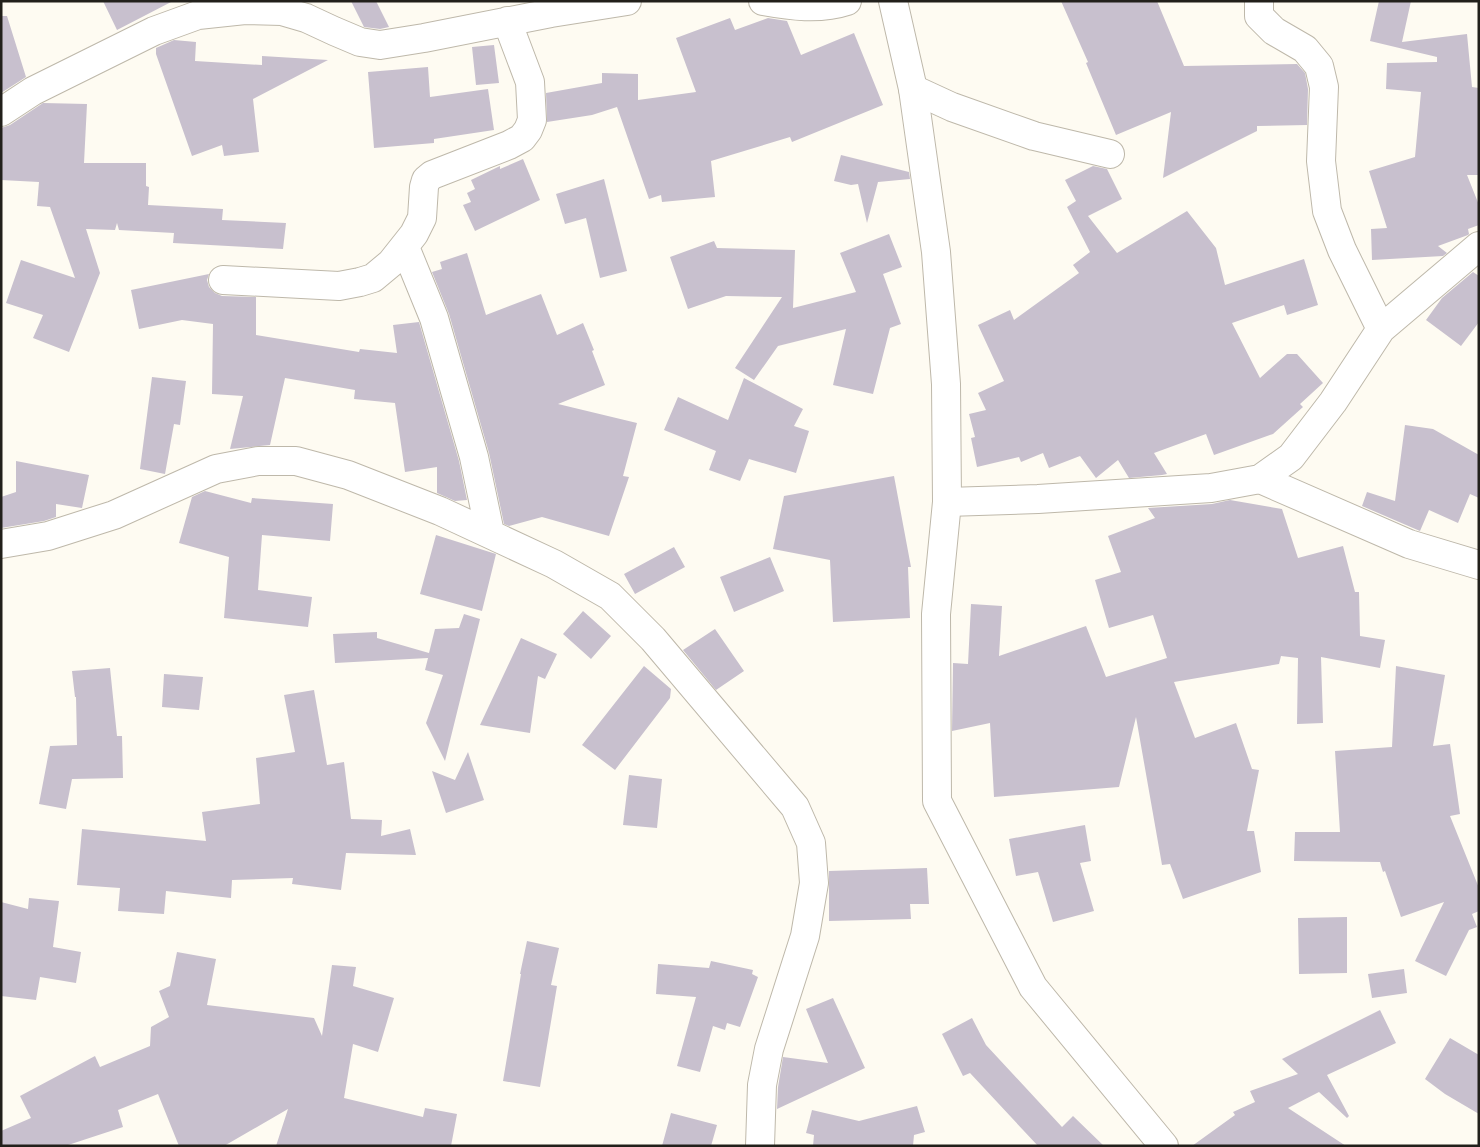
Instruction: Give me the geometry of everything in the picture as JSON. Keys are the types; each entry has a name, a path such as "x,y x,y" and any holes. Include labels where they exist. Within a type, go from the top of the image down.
{"street":[{"path":"1,112 33,91 154,30 198,15 245,10 282,11 306,18 360,42 380,45 594,5 627,1"},
{"path":"763,1 790,6 820,6 847,1"},
{"path":"892,1 913,89 936,252 946,384 947,502 936,614 937,801 1033,987 1164,1146"},
{"path":"1258,1 1260,16 1274,31 1305,48 1319,66 1324,87 1321,161 1327,211 1342,250 1382,329"},
{"path":"223,280 339,286 373,278 385,268 405,247 422,218 426,180 432,175 509,146 522,138 528,130 532,120 530,82 507,21"},
{"path":"913,89 952,107 1034,136 1110,154"},
{"path":"947,502 1038,499 1211,488 1260,480 1291,457 1333,402 1382,329 1479,246"},
{"path":"405,247 434,318 474,457 490,533"},
{"path":"1,544 48,536 95,521 216,469 258,461 296,461 348,475 440,511 554,564 610,596 653,639 795,807 811,843 814,883 806,928 769,1049 762,1085 760,1146"},
{"path":"1260,480 1409,544 1479,565"}],"building":[{"path":"103,1 173,1 117,30"},
{"path":"351,1 376,1 389,27 380,29 364,27"},
{"path":"1061,1 1157,1 1184,66 1297,64 1305,73 1308,89 1307,125 1257,126 1257,131 1163,178 1171,112 1116,135 1086,63 1088,62"},
{"path":"1379,1 1411,1 1402,42 1467,34 1472,87 1479,88 1479,175 1467,175 1479,205 1479,225 1468,229 1468,235 1438,246 1447,253 1443,256 1372,260 1371,229 1387,228 1369,171 1415,157 1421,92 1386,89 1387,63 1437,62 1437,57 1370,41"},
{"path":"1,16 7,16 26,77 1,93"},
{"path":"730,18 735,30 768,18 787,21 801,55 854,33 883,105 792,142 790,137 711,161 715,197 662,202 661,195 649,199 617,107 592,115 547,122 546,93 602,83 602,73 638,74 638,100 696,92 676,38"},
{"path":"174,40 196,42 195,61 262,65 262,56 328,60 253,99 259,152 224,156 222,145 192,156 156,54 156,48"},
{"path":"494,45 499,83 476,85 472,47"},
{"path":"428,67 430,97 488,89 494,130 434,139 434,143 374,148 368,72"},
{"path":"43,103 87,104 84,163 146,163 146,186 149,187 148,205 223,209 222,220 286,223 283,249 173,243 174,233 119,230 117,223 115,230 86,229 100,273 69,352 33,338 43,315 6,303 21,260 75,278 50,207 37,206 39,182 1,180 1,128 10,125"},
{"path":"841,155 909,172 910,179 878,182 867,223 858,184 851,185 834,181"},
{"path":"523,159 540,200 475,231 463,205 471,202 467,193 475,189 471,180 500,166 500,169"},
{"path":"1093,166 1107,169 1122,199 1088,216 1117,253 1187,211 1216,248 1225,285 1304,259 1318,305 1287,315 1284,305 1232,323 1260,378 1287,354 1297,354 1323,383 1300,404 1303,407 1273,434 1214,455 1206,434 1154,453 1167,474 1162,475 1129,478 1118,460 1096,478 1080,456 1049,468 1043,453 1021,462 1019,457 977,467 971,438 975,437 969,414 986,410 978,393 1004,381 978,325 1010,310 1014,320 1079,273 1073,265 1090,252 1067,207 1076,201 1065,180"},
{"path":"604,179 627,271 600,278 586,218 565,224 556,194"},
{"path":"889,234 902,267 883,274 901,324 890,328 873,394 833,385 846,329 778,346 754,380 735,368 782,297 726,296 688,309 670,257 714,241 717,248 795,250 793,308 856,292 840,253"},
{"path":"467,253 486,315 541,294 557,335 583,323 605,385 558,404 637,423 623,476 629,477 609,536 542,517 509,526 504,524 489,453 449,314 432,272 442,269 440,262"},
{"path":"1473,272 1479,276 1479,322 1461,346 1426,320 1442,298"},
{"path":"209,274 207,280 209,287 215,293 222,296 256,297 256,335 359,352 360,349 397,353 393,325 419,322 459,461 467,500 455,501 437,493 437,467 405,472 395,403 354,399 355,390 285,378 270,445 230,449 243,396 212,394 213,324 182,320 139,329 131,290"},
{"path":"152,377 186,381 180,425 174,424 165,474 140,469"},
{"path":"744,378 803,409 794,426 809,431 796,473 749,459 740,481 709,470 716,451 664,430 678,397 728,420"},
{"path":"1405,425 1433,429 1479,455 1479,498 1470,494 1458,523 1429,510 1420,531 1362,506 1367,492 1395,501"},
{"path":"16,461 89,475 82,508 56,504 56,517 44,521 1,528 1,497 16,492"},
{"path":"894,476 911,567 908,567 910,618 833,622 830,560 773,549 784,496"},
{"path":"205,491 251,503 252,498 333,504 330,541 262,535 258,590 312,597 308,627 224,618 229,557 179,543 192,497"},
{"path":"1230,500 1282,509 1298,558 1343,546 1355,592 1359,592 1360,636 1385,640 1380,668 1321,657 1323,723 1297,724 1298,658 1281,656 1279,664 1174,682 1195,738 1236,723 1252,769 1259,770 1247,831 1254,831 1261,872 1183,899 1170,864 1162,865 1136,717 1119,787 994,797 990,723 952,731 953,663 968,664 971,604 1002,606 999,656 1086,626 1106,677 1167,658 1153,615 1109,628 1095,580 1121,572 1108,536 1155,518 1148,508 1212,504"},
{"path":"436,535 496,554 482,611 420,594"},
{"path":"674,547 685,567 635,594 624,574"},
{"path":"770,557 784,591 734,612 720,577"},
{"path":"583,611 611,636 591,659 563,634"},
{"path":"464,614 480,619 445,761 426,723 443,675 425,670 428,658 335,663 333,634 377,632 377,638 429,653 435,629 459,628"},
{"path":"715,629 744,671 716,690 683,650"},
{"path":"521,638 557,654 545,679 538,676 530,733 480,725"},
{"path":"644,666 671,689 670,698 615,770 582,745"},
{"path":"1396,666 1445,675 1433,746 1450,744 1460,814 1450,816 1479,888 1479,911 1472,914 1477,927 1469,930 1446,976 1415,961 1444,902 1401,917 1380,862 1294,861 1295,832 1340,832 1335,751 1392,747"},
{"path":"110,668 117,736 122,736 123,778 72,779 66,809 39,804 50,746 77,745 76,697 72,671"},
{"path":"164,674 203,677 199,710 162,707"},
{"path":"314,690 327,765 344,762 351,819 382,820 381,836 410,829 416,855 346,853 341,890 292,884 293,878 232,880 231,898 166,891 164,914 118,911 120,888 77,885 82,829 206,841 202,812 260,804 256,758 295,752 284,695"},
{"path":"468,752 484,800 446,813 432,771 455,780"},
{"path":"629,775 662,779 657,828 623,825"},
{"path":"1085,825 1091,861 1080,863 1094,911 1053,922 1038,872 1016,876 1009,839"},
{"path":"927,868 929,904 910,904 911,919 829,921 829,871"},
{"path":"29,898 59,901 53,947 81,952 76,983 40,977 36,1000 1,996 1,902 28,909"},
{"path":"1347,917 1347,973 1299,974 1298,918"},
{"path":"527,941 559,948 551,985 557,986 540,1087 503,1081"},
{"path":"177,952 216,959 207,1005 314,1018 322,1036 332,965 356,967 353,986 394,998 378,1052 353,1044 344,1098 423,1117 425,1108 457,1114 451,1146 276,1146 288,1109 224,1146 179,1146 158,1094 118,1110 123,1127 65,1146 1,1146 1,1131 31,1118 20,1096 95,1056 100,1067 150,1046 151,1027 169,1017 159,991 170,986"},
{"path":"711,961 753,970 752,974 758,977 740,1027 727,1023 725,1030 713,1026 700,1072 677,1066 696,997 656,994 658,964 709,968"},
{"path":"1404,969 1407,993 1372,998 1368,974"},
{"path":"833,998 865,1068 777,1109 778,1087 783,1057 828,1063 806,1009"},
{"path":"1380,1010 1396,1043 1327,1075 1349,1116 1347,1118 1319,1092 1288,1108 1346,1146 1192,1146 1235,1115 1233,1112 1255,1102 1250,1091 1298,1074 1282,1059"},
{"path":"972,1018 986,1045 1062,1127 1073,1116 1104,1146 1038,1146 970,1073 963,1076 942,1034"},
{"path":"1450,1038 1479,1055 1479,1114 1445,1094 1425,1079"},
{"path":"917,1106 925,1132 914,1135 913,1146 813,1146 814,1135 806,1133 812,1110 859,1121"},
{"path":"671,1113 717,1125 711,1146 662,1146"}]}
